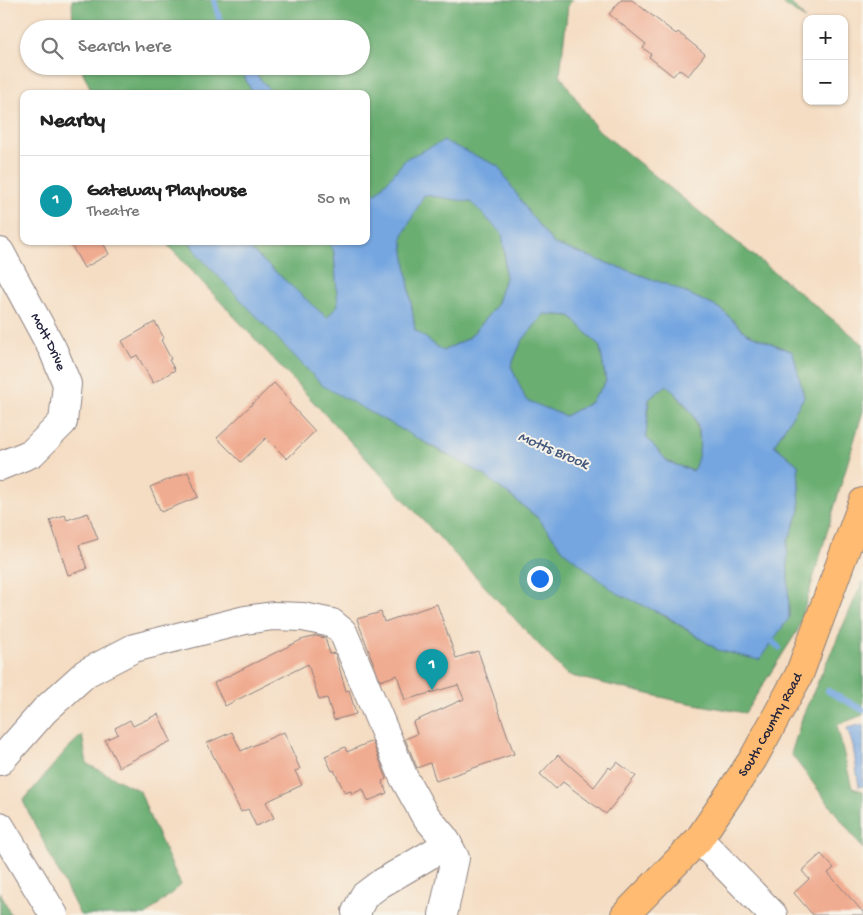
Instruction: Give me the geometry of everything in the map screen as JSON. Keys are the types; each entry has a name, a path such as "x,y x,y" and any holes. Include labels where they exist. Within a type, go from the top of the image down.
{"main road":[{"name":"South Country Road","path":"625,915 699,839 753,759 799,676 863,502"}],"street":[{"name":"Mott Drive","path":"0,252 53,350 67,384 63,422 32,452 0,466"},
{"path":"0,761 45,710 86,673 134,648 245,620 273,616 303,617 332,623 343,632 404,778 424,814 448,844 455,858 443,915"},
{"path":"0,826 54,915"},
{"path":"699,839 773,915"},
{"path":"357,915 356,912 364,896 380,884 448,844"}],"green space":[{"path":"72,0 573,0 568,5 560,75 596,128 863,344 863,411 798,630 745,713 678,701 567,675 168,245 192,245 199,256 430,446 484,475 537,517 564,551 718,650 789,618 787,543 800,510 798,465 774,445 804,397 793,352 746,333 721,309 671,286 554,244 529,213 407,158 377,193 370,194 370,90 270,90 257,75 370,75 370,20 73,20"},
{"path":"778,0 788,0 803,18"},
{"path":"84,75 244,75 251,90 91,90"},
{"path":"423,195 471,201 502,234 505,253 505,278 496,306 469,338 443,351 415,331 402,237"},
{"path":"245,245 331,245 334,252 338,305 327,319"},
{"path":"544,314 571,316 600,347 606,382 590,403 565,416 526,401 511,366 522,341"},
{"path":"667,384 694,416 700,440 699,459 693,471 668,462 646,437 649,399"},
{"path":"863,581 863,715 837,725 852,788 863,791 863,849 791,754 803,715"},
{"path":"82,735 87,764 140,791 181,885 146,915 80,915 23,801 67,749"},
{"path":"0,892 11,915 0,915"}],"water":[{"path":"244,75 257,75 270,90 251,90"},
{"path":"444,141 498,166 529,213 554,244 671,286 721,309 746,333 793,352 804,397 774,445 798,465 800,510 787,543 789,618 759,660 718,650 668,617 615,592 564,551 537,517 484,475 323,386 199,256 192,245 245,245 327,318 338,305 334,252 331,245 370,245 370,194 377,193 407,158","holes":["424,195 471,202 502,234 505,253 505,278 496,306 469,338 443,351 415,330 402,237","544,314 571,316 600,347 606,382 590,403 565,416 526,400 511,366 522,341","667,385 684,403 696,421 700,443 698,458 693,471 668,462 646,437 649,399"]},
{"path":"863,724 863,786 859,787 853,746 847,728"}],"building":[{"path":"621,0 632,0 676,34 678,32 705,54 688,76 679,69 673,76 649,57 651,54 643,48 646,44 609,14"},
{"path":"71,245 104,245 109,254 84,268"},
{"path":"155,322 164,338 161,340 175,370 153,383 137,355 132,358 122,341"},
{"path":"274,383 291,401 289,403 315,431 287,459 266,438 241,462 217,438"},
{"path":"188,472 198,497 161,512 150,487"},
{"path":"88,513 98,539 79,545 87,569 68,575 50,520 65,515 67,520"},
{"path":"437,604 456,658 478,651 514,754 436,781 430,763 417,768 405,739 417,734 413,722 464,699 458,685 405,700 397,675 380,681 357,619 381,612 384,622"},
{"path":"316,636 325,638 330,654 335,653 346,691 349,690 356,714 334,720 327,698 319,700 308,664 225,706 214,683 301,640"},
{"path":"158,714 171,741 119,767 105,740 118,734 115,728 130,720 133,726"},
{"path":"232,732 241,751 284,732 300,769 295,771 302,785 266,802 274,818 256,826 248,809 241,812 207,743"},
{"path":"372,741 387,779 382,781 387,793 368,801 363,789 352,794 351,791 345,793 325,756 345,747 347,752"},
{"path":"558,755 594,787 609,767 611,769 617,762 636,776 606,814 563,782 556,789 540,774"},
{"path":"821,854 834,868 828,873 863,912 863,915 813,915 794,893 809,879 802,871"}],"waterway":[{"name":"Motts Brook","path":"214,0 220,20"},
{"name":"Motts Brook","path":"768,637 779,648"},
{"name":"Motts Brook","path":"828,691 863,710"}],"place":[{"name":"Gateway Playhouse","path":"432,690"}]}
